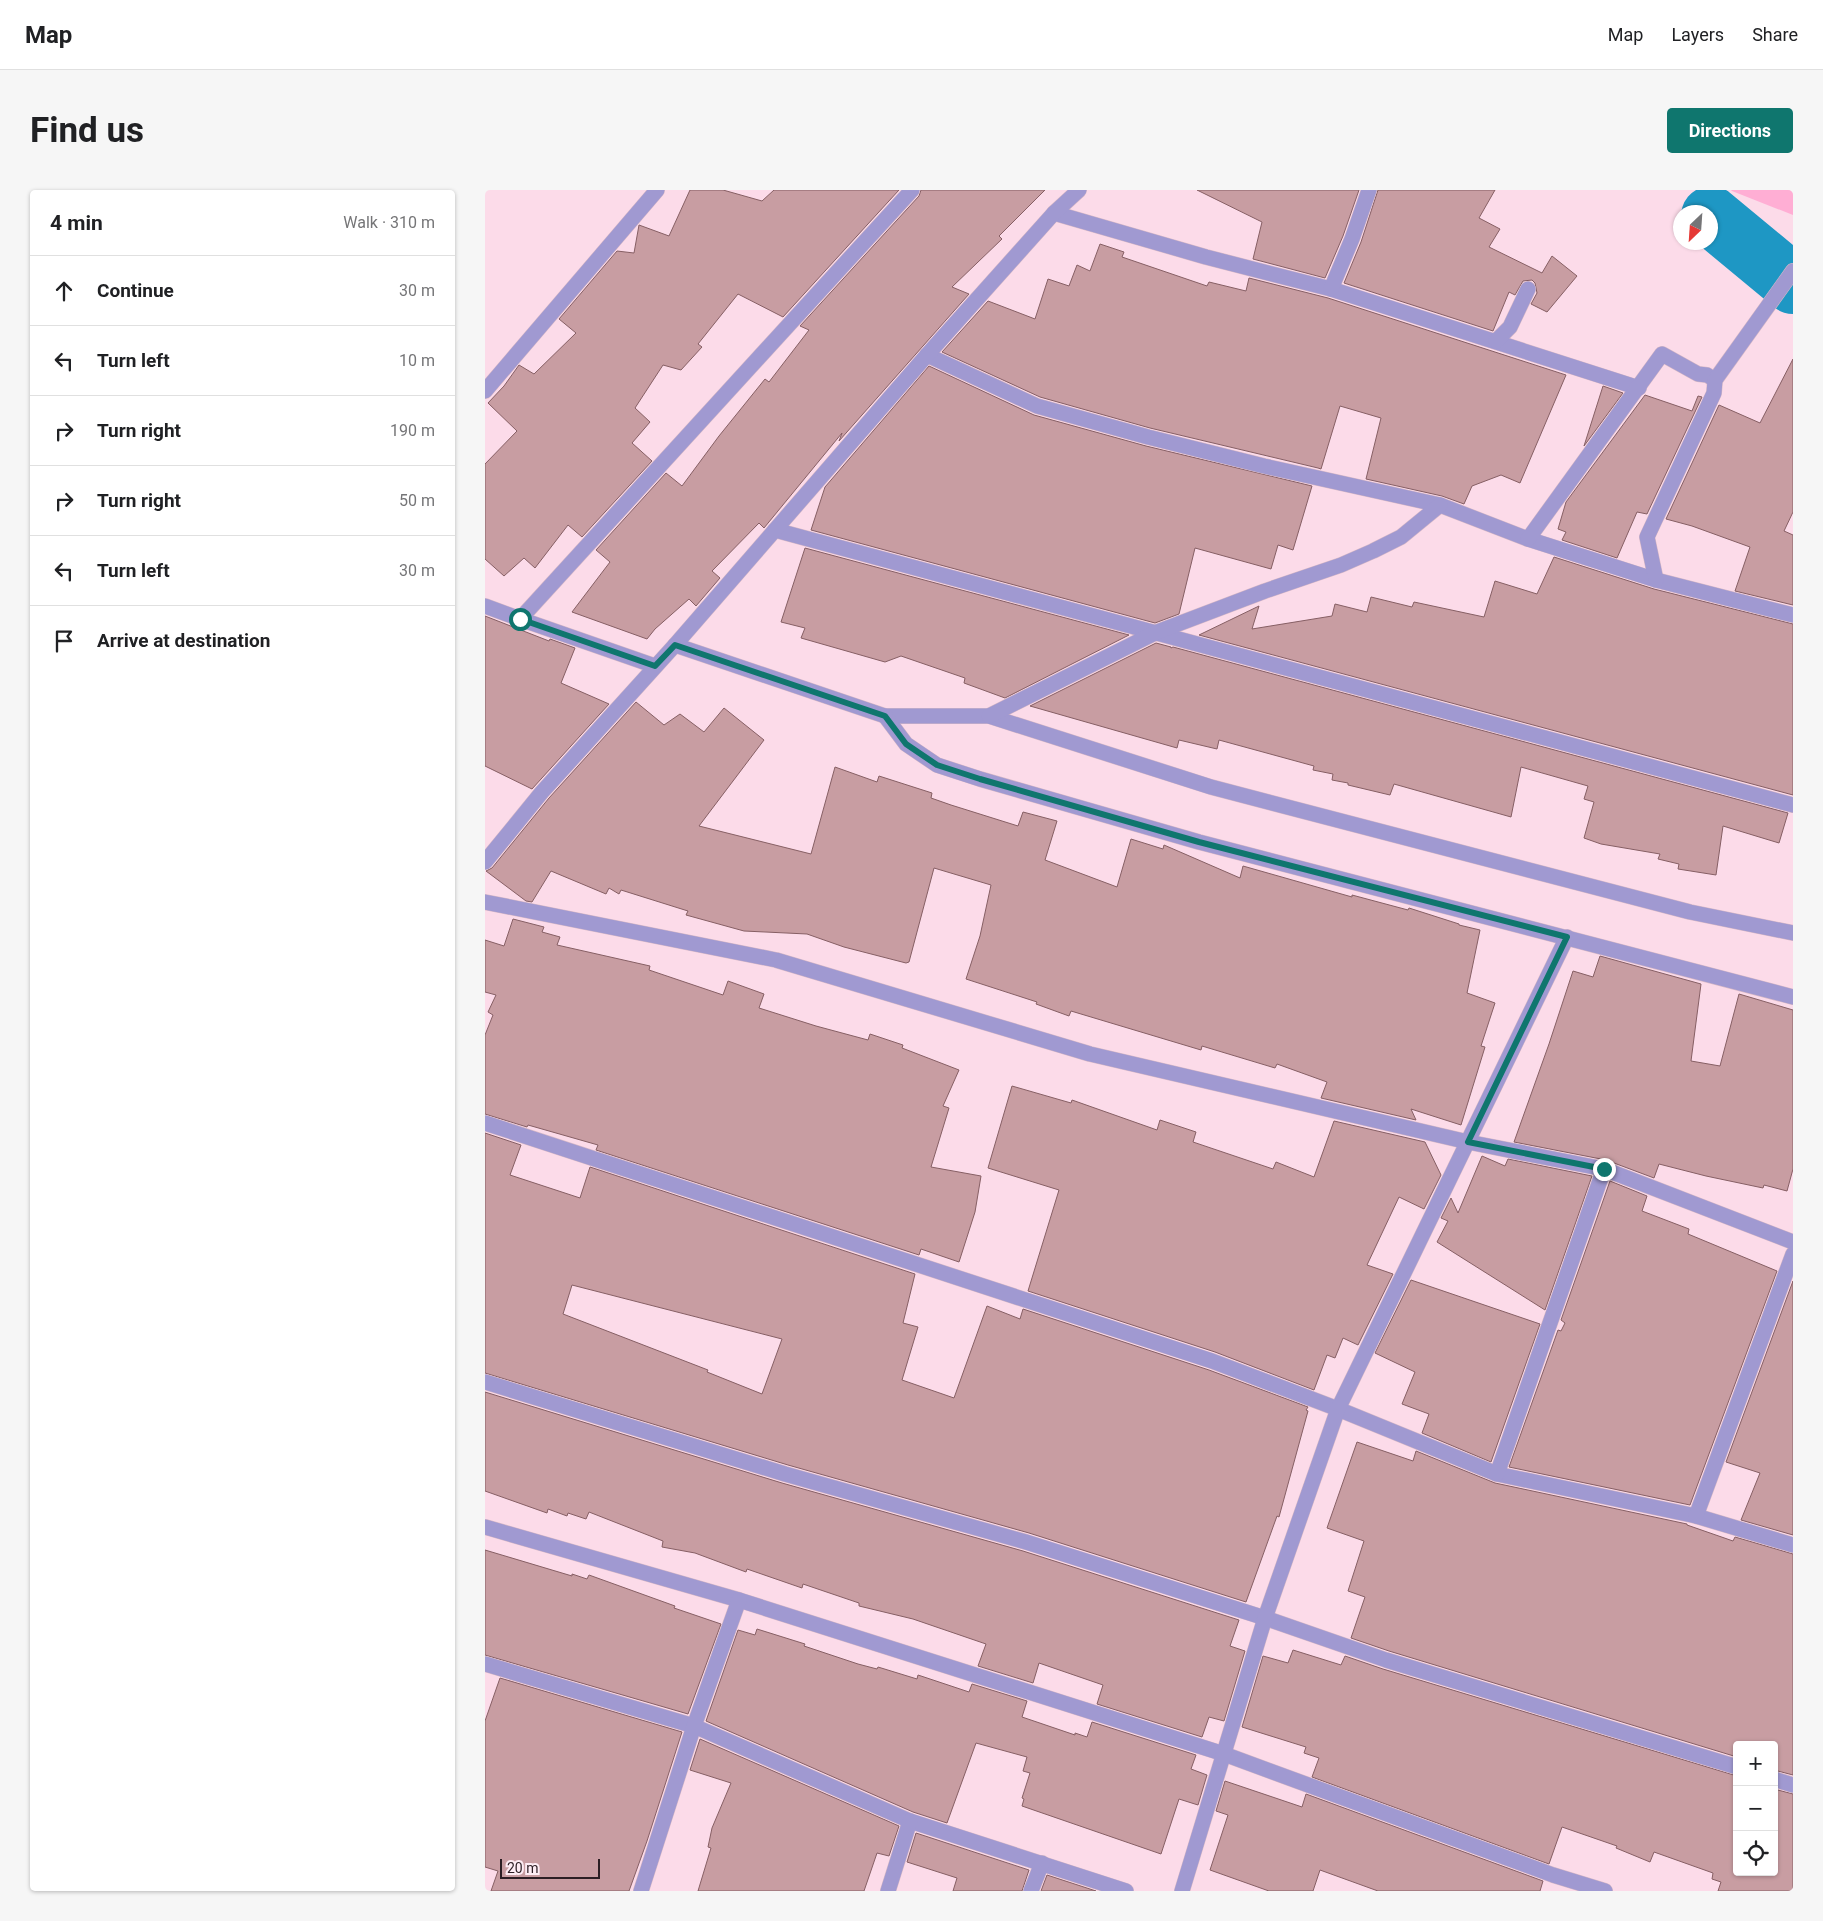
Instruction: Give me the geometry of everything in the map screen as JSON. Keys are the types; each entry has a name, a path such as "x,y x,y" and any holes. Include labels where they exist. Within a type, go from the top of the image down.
{"street":[{"path":"485,391 657,190"},
{"path":"520,619 912,190"},
{"path":"485,862 541,792 675,645 927,355 1054,212 1079,190"},
{"path":"1331,289 1369,190"},
{"path":"1054,212 1206,257 1331,289 1639,388"},
{"path":"1656,580 1647,537 1715,393 1716,379 1793,271"},
{"path":"1496,341 1510,327 1528,289"},
{"path":"1528,539 1662,354 1698,374 1716,379"},
{"path":"927,355 1037,406 1254,464 1440,505 1528,539 1656,580 1793,615"},
{"path":"989,716 1157,632 1265,591 1341,565 1373,551 1401,537 1440,505"},
{"path":"775,530 1793,805"},
{"path":"485,606 655,666"},
{"path":"675,645 885,716 989,716 1211,787 1681,909 1793,934"},
{"path":"885,716 906,744 937,765 980,779 1199,842 1793,997"},
{"path":"485,902 776,960 1089,1054 1468,1142 1604,1169 1793,1242"},
{"path":"1182,1891 1265,1618 1338,1409 1567,937"},
{"path":"485,1123 1213,1361 1338,1409 1497,1474 1696,1516 1793,1545"},
{"path":"1497,1474 1604,1169"},
{"path":"1696,1516 1793,1254"},
{"path":"485,1382 785,1474 1026,1542 1265,1618 1386,1660 1733,1766"},
{"path":"485,1527 739,1600 1224,1754 1553,1876 1605,1891"},
{"path":"641,1891 694,1726 739,1600"},
{"path":"485,1664 694,1726 909,1821 1126,1891"},
{"path":"1778,1780 1793,1784"},
{"path":"888,1891 909,1821"},
{"path":"1031,1891 1042,1863"}],"shaded area":[{"path":"1793,190 1793,215 1732,191"}],"building":[{"path":"690,190 723,190 762,201 774,190 899,190 783,317 738,294 698,344 702,347 681,370 663,365 635,408 650,422 632,443 652,461 582,537 568,525 535,568 524,558 504,576 485,559 485,464 517,431 488,403 504,386 519,365 534,374 576,333 559,319 617,251 634,253 639,225 669,236"},
{"path":"921,190 1045,190 999,236 1002,239 952,287 969,294 839,441 842,433 764,528 759,523 712,571 720,578 696,606 689,599 655,629 647,639 572,612 610,562 596,550 666,473 682,486 765,379 769,382 809,330 800,326 919,196"},
{"path":"1197,190 1359,190 1343,236 1325,278 1253,259 1262,222"},
{"path":"1378,190 1495,190 1479,218 1500,229 1489,247 1542,273 1552,256 1577,276 1547,312 1531,304 1537,293 1535,283 1532,280 1523,281 1515,295 1509,292 1493,331 1344,283 1361,242"},
{"path":"1100,244 1124,252 1122,257 1207,286 1209,282 1246,291 1249,278 1328,298 1566,375 1520,483 1501,475 1472,486 1464,504 1442,496 1366,479 1381,418 1340,406 1321,469 1150,428 1040,397 942,352 988,301 1035,319 1048,279 1069,286 1077,265 1090,271"},
{"path":"1793,359 1793,512 1784,531 1793,535 1793,605 1735,591 1750,547 1692,526 1666,519 1719,405 1760,423"},
{"path":"929,366 1034,415 1146,446 1312,486 1293,550 1278,545 1271,569 1195,548 1179,614 1155,623 811,530 825,487"},
{"path":"1603,386 1623,393 1584,446"},
{"path":"1645,395 1692,411 1698,396 1702,397 1647,514 1637,512 1617,558 1562,540 1566,532 1558,529 1566,502"},
{"path":"805,548 1129,635 1005,698 964,683 965,678 901,656 885,662 801,638 805,628 781,622"},
{"path":"1554,557 1654,589 1793,624 1793,795 1199,635 1259,606 1252,629 1332,616 1335,604 1367,612 1371,597 1412,607 1414,602 1484,617 1495,581 1537,594"},
{"path":"485,616 549,641 550,639 575,648 561,683 609,704 532,789 485,766"},
{"path":"1156,643 1788,813 1779,843 1723,826 1716,875 1678,869 1679,864 1658,859 1660,854 1601,844 1584,838 1594,802 1584,799 1588,786 1521,767 1511,817 1394,784 1390,795 1348,785 1348,783 1332,780 1333,774 1313,770 1314,766 1219,740 1217,749 1179,740 1177,748 1030,706"},
{"path":"636,702 664,725 680,714 704,732 724,708 764,740 699,826 811,854 835,767 877,782 879,776 932,793 931,798 1018,826 1023,812 1057,821 1045,860 1117,887 1131,839 1163,849 1164,845 1240,878 1243,866 1352,897 1352,895 1408,910 1409,908 1480,930 1467,993 1495,1003 1481,1046 1485,1047 1461,1125 1411,1109 1416,1120 1321,1098 1327,1082 1277,1064 1275,1068 1202,1046 1201,1050 1071,1011 1069,1016 1036,1004 1037,1002 966,979 980,936 991,885 934,868 909,962 906,963 844,947 807,934 744,931 686,915 688,911 621,890 619,894 609,888 606,894 551,871 532,902 526,901 486,871 492,868 549,798"},
{"path":"513,919 544,927 542,932 560,937 557,945 650,966 649,970 723,995 728,981 764,994 759,1008 868,1040 870,1034 903,1045 902,1048 959,1070 943,1106 949,1108 931,1167 981,1176 975,1212 959,1262 921,1249 919,1255 596,1150 598,1145 485,1114 485,1035 493,1015 488,1012 496,995 485,992 485,940 504,946"},
{"path":"1600,956 1701,984 1691,1061 1720,1066 1739,994 1793,1010 1793,1169 1787,1191 1764,1185 1763,1188 1706,1176 1659,1164 1654,1178 1606,1160 1514,1142 1573,971 1593,977"},
{"path":"1012,1086 1071,1103 1072,1100 1157,1130 1160,1120 1196,1132 1193,1142 1273,1169 1276,1162 1314,1177 1334,1121 1425,1142 1441,1175 1424,1209 1399,1197 1367,1265 1393,1274 1358,1345 1343,1338 1335,1358 1327,1355 1314,1390 1215,1352 1028,1291 1059,1190 988,1168"},
{"path":"485,1133 521,1145 510,1175 580,1198 590,1167 915,1274 903,1323 918,1327 902,1380 954,1398 987,1306 1020,1319 1023,1309 1209,1370 1308,1407 1306,1410 1308,1411 1279,1517 1277,1516 1246,1602 1029,1533 788,1465 485,1373","holes":["572,1285 782,1339 762,1394 707,1372 708,1370 563,1314"]},
{"path":"1482,1156 1505,1166 1508,1159 1592,1176 1545,1310 1437,1242 1448,1221 1441,1218 1451,1198 1458,1213"},
{"path":"1610,1181 1647,1196 1642,1211 1689,1229 1688,1234 1777,1271 1690,1505 1509,1467 1558,1330 1561,1331 1565,1323 1561,1320"},
{"path":"1411,1280 1540,1324 1491,1462 1422,1433 1429,1414 1402,1404 1415,1372 1375,1353"},
{"path":"1793,1281 1793,1535 1741,1520 1760,1473 1726,1462"},
{"path":"485,1392 782,1483 1023,1551 1239,1620 1230,1646 1245,1651 1224,1721 1209,1717 1202,1737 1097,1704 1103,1685 1039,1663 1033,1683 978,1666 986,1644 913,1619 859,1606 859,1603 803,1584 802,1588 747,1569 746,1572 695,1553 662,1547 663,1541 589,1512 586,1519 568,1513 567,1516 548,1509 547,1513 485,1491"},
{"path":"1357,1442 1413,1461 1416,1451 1495,1483 1687,1524 1733,1541 1735,1537 1793,1554 1793,1775 1778,1771 1778,1741 1733,1741 1733,1756 1351,1638 1365,1597 1348,1591 1364,1541 1327,1528"},
{"path":"485,1550 572,1576 572,1574 587,1579 589,1575 721,1624 688,1714 485,1655"},
{"path":"757,1629 805,1644 804,1646 858,1664 877,1669 878,1667 917,1679 918,1675 969,1692 972,1684 1027,1701 1022,1717 1075,1735 1075,1733 1087,1737 1092,1722 1196,1755 1191,1769 1207,1775 1198,1805 1179,1799 1161,1854 1022,1806 1024,1799 1022,1798 1030,1773 1023,1771 1027,1757 976,1743 947,1823 913,1812 706,1721 738,1630 755,1635"},
{"path":"1293,1650 1341,1665 1345,1656 1733,1775 1733,1876 1778,1876 1778,1790 1793,1794 1793,1891 1718,1891 1721,1882 1712,1879 1713,1873 1654,1852 1650,1862 1616,1848 1617,1846 1562,1827 1549,1864 1312,1777 1319,1758 1304,1753 1306,1747 1242,1727 1263,1656 1288,1663"},
{"path":"500,1678 682,1732 629,1891 491,1891 498,1871 485,1867 485,1721"},
{"path":"700,1739 899,1826 889,1856 877,1853 864,1891 698,1891 711,1848 708,1847 712,1828 731,1783 690,1770"},
{"path":"1225,1781 1302,1807 1306,1794 1543,1881 1540,1891 1378,1891 1320,1870 1313,1891 1269,1891 1210,1870 1228,1815 1216,1811"},
{"path":"916,1833 1029,1870 1022,1891 953,1891 957,1878 907,1862"},
{"path":"1047,1875 1096,1891 1041,1891"}],"waterway":[{"path":"1718,222 1793,284"}],"route":[{"path":"520,619 655,666 675,645 885,716 906,744 937,765 1199,842 1567,937 1468,1142 1604,1169"}]}
